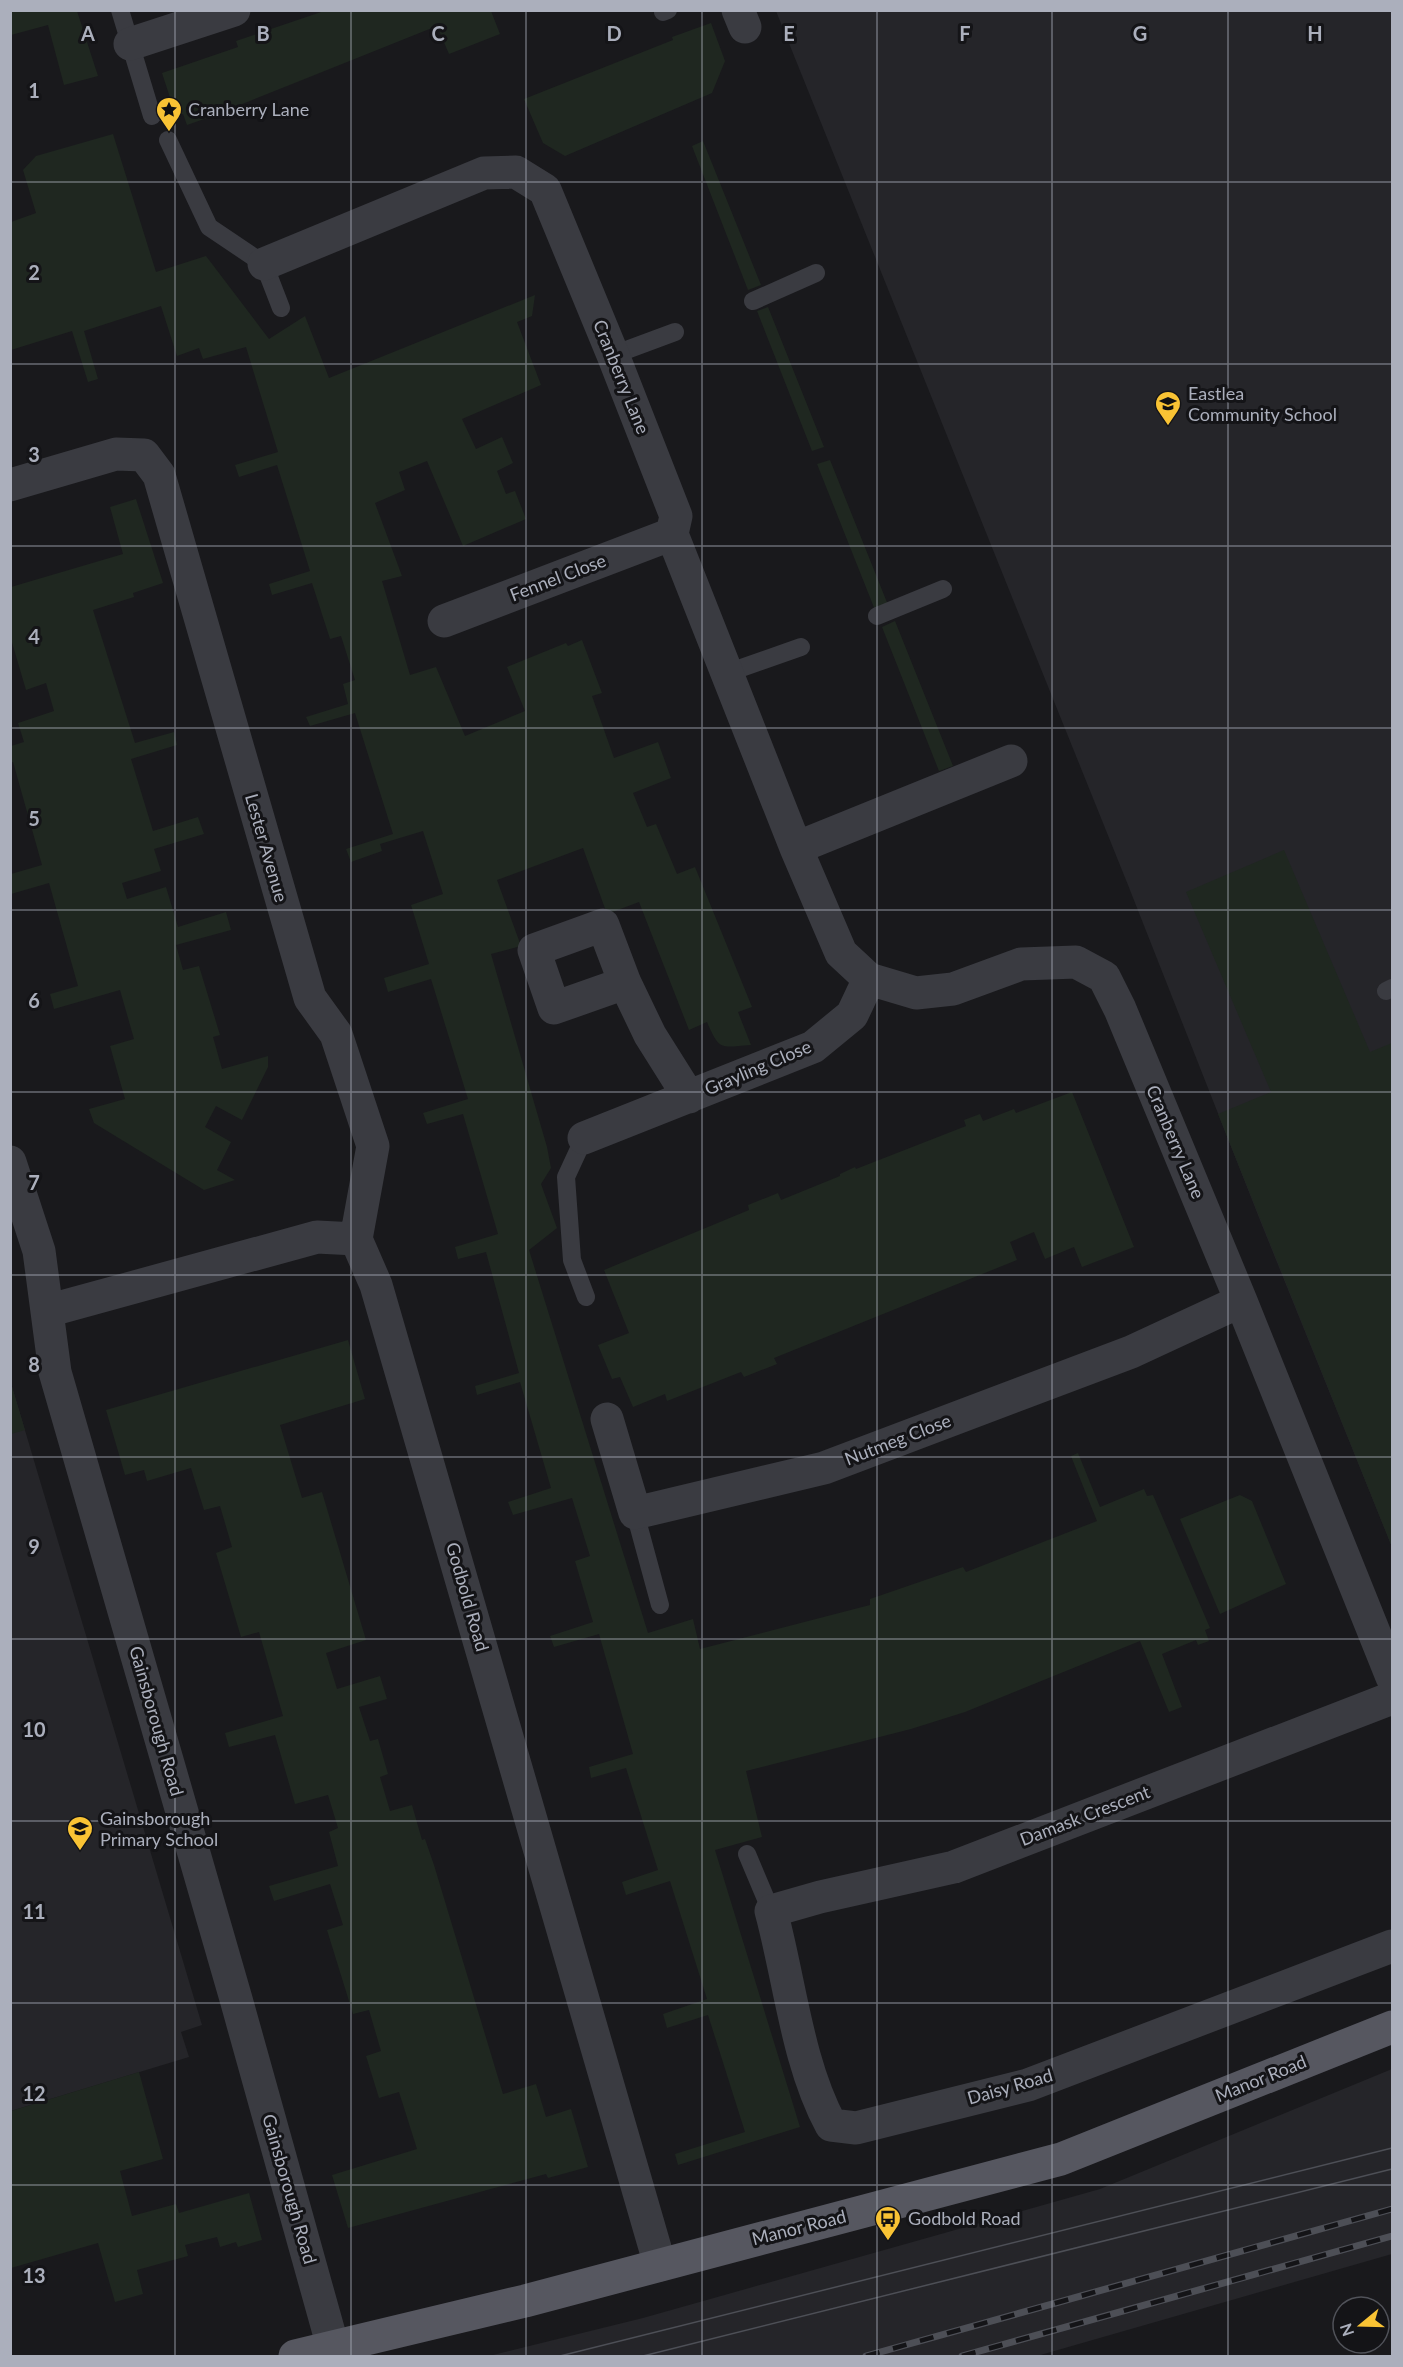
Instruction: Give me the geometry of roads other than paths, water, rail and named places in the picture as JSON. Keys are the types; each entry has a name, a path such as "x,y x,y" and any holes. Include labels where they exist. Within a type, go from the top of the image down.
{"main road":[{"name":"Manor Road","path":"295,2356 525,2301 1061,2159 1392,2027"}],"street":[{"path":"130,44 234,10"},
{"name":"Cranberry Lane","path":"264,264 484,173 516,172 545,189 614,355 676,516 672,534 796,848 841,953 870,980 916,993 953,989 1021,964 1076,962 1104,977 1120,1009 1241,1301 1392,1677"},
{"name":"Lester Avenue","path":"10,484 148,443 310,998 336,1034 374,1146 356,1239"},
{"name":"Fennel Close","path":"444,621 672,534"},
{"path":"796,848 1011,761"},
{"name":"Grayling Close","path":"584,1138 813,1047 852,1015 870,980"},
{"name":"Grayling Close","path":"626,983 650,1035 688,1097"},
{"name":"Gainsborough Road","path":"10,1162 39,1251 55,1372 239,2010 333,2347"},
{"path":"47,1311 317,1237 356,1239"},
{"name":"Godbold Road","path":"356,1239 376,1285 660,2265"},
{"name":"Nutmeg Close","path":"635,1513 824,1468 1131,1352 1241,1301"},
{"path":"608,1419 635,1513"},
{"name":"Damask Crescent","path":"771,1911 820,1897 954,1867 1392,1698"},
{"name":"Daisy Road","path":"771,1911 798,2031 820,2105 831,2125 856,2128 1028,2085 1392,1946"}],"lane":[{"path":"120,10 152,116"},
{"path":"168,140 208,226 264,264 281,308"},
{"path":"753,301 816,273"},
{"path":"614,355 675,332"},
{"path":"877,616 943,589"},
{"path":"727,673 801,646"},
{"name":"Grayling Close","path":"584,1138 566,1177 572,1260 586,1297"},
{"path":"635,1513 660,1605"},
{"path":"747,1854 771,1911"}],"tram line":[{"path":"560,2356 1392,2148"},
{"path":"643,2356 1392,2169"}],"railway":[{"path":"866,2356 1392,2209"},
{"path":"962,2356 1392,2236"}],"place":[{"name":"Cranberry Lane","path":"169,133"},
{"name":"Eastlea Community School","path":"1168,427"},
{"name":"Gainsborough Primary School","path":"80,1852"},
{"name":"Godbold Road","path":"888,2242"}]}
